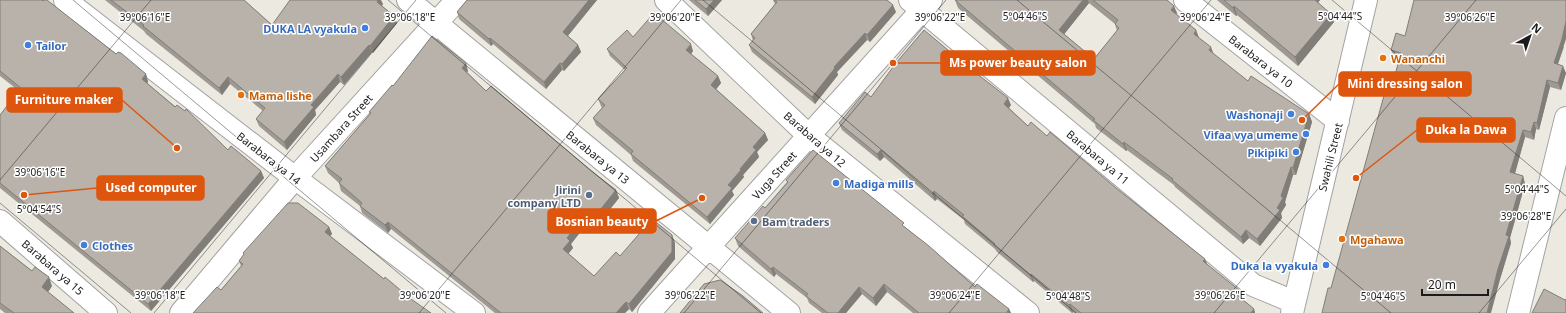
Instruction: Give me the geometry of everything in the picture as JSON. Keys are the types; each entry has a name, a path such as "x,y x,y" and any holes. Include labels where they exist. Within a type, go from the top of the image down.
{"street":[{"name":"Barabara ya 14","path":"65,0 295,178 474,313"},
{"name":"Barabara ya 13","path":"408,0 789,313"},
{"name":"Usambara Street","path":"181,313 295,178 457,0"},
{"name":"Barabara ya 12","path":"666,0 809,136 1028,313"},
{"name":"Barabara ya 10","path":"1184,0 1338,121"},
{"name":"Swahili Street","path":"1293,308 1366,0"},
{"name":"Vuga Street","path":"649,313 809,136 921,4"},
{"name":"Barabara ya 11","path":"921,4 1253,285 1293,308"},
{"path":"1518,313 1566,118"},
{"name":"Barabara ya 15","path":"0,221 106,313"}],"building":[{"path":"0,0 47,0 116,54 118,52 121,53 146,74 142,79 175,107 177,105 185,111 186,109 228,150 231,146 261,171 148,304 0,183 0,115 21,88 0,71"},
{"path":"111,0 244,0 272,25 290,0 378,0 377,2 394,16 370,46 369,45 341,77 338,74 311,105 314,107 284,142 256,119 265,108 228,77 219,88 143,26 144,25"},
{"path":"467,0 589,0 563,32 578,45 544,82 457,12"},
{"path":"695,0 714,0 706,9"},
{"path":"774,0 887,0 893,5 867,35 865,33 834,67 835,68 812,97 749,45 755,38 751,34 777,2"},
{"path":"955,0 1083,0 1059,30 1094,59 1119,28 1115,24 1118,20 1093,0 1167,0 1174,6 1171,10 1196,30 1194,34 1211,47 1209,50 1248,81 1251,76 1309,114 1293,168 1291,167 1281,196 1283,198 1277,208 1280,210 1257,239 1246,230 1241,237 1172,180 1173,179 1124,142 1123,144 1093,120 1095,119"},
{"path":"1224,0 1315,0 1331,14 1295,57 1234,6 1233,8"},
{"path":"1414,0 1566,0 1566,21 1554,63 1563,66 1558,83 1547,80 1537,123 1534,122 1531,132 1523,130 1510,172 1523,176 1506,235 1509,236 1498,269 1487,313 1322,313 1328,288 1331,288 1385,92 1390,94 1401,53 1391,50 1396,33 1405,36"},
{"path":"654,13 691,44 686,50 718,76 711,85 765,133 753,147 756,150 728,185 732,188 707,217 631,154 633,151 593,118 605,105 598,99 627,68 607,49 627,30 633,37"},
{"path":"924,30 1008,98 1004,104 1028,126 1031,122 1047,136 1050,132 1116,188 1205,259 1203,261 1239,290 1236,294 1254,309 1251,313 1081,313 1031,274 1030,275 962,216 964,215 934,191 932,194 881,150 877,154 839,123 865,92 871,97 896,63"},
{"path":"432,36 466,63 462,68 486,91 491,86 590,170 616,190 596,215 589,209 567,238 570,241 563,249 594,276 616,252 620,256 652,219 672,235 672,252 629,304 626,302 616,313 501,313 388,222 385,225 360,206 362,203 339,183 342,179 325,166 371,113 369,112 392,85 393,86"},
{"path":"813,150 904,223 902,225 929,246 975,287 977,284 1009,309 1007,312 1009,313 919,313 884,284 873,298 859,287 838,313 828,313 806,296 808,294 773,267 771,269 735,238 763,206 765,208 788,182 786,180"},
{"path":"288,203 298,203 329,227 325,232 384,279 385,277 411,299 431,313 193,313 217,287 221,290 243,264 239,261 244,254 243,253"},
{"path":"0,246 32,271 35,267 49,277 42,287 74,313 14,313 0,303"},
{"path":"720,280 743,296 763,313 680,313 704,284"},
{"path":"1544,289 1565,300 1566,299 1566,313 1532,313"}],"place":[{"name":"DUKA LA vyakula","path":"365,28"},
{"name":"Tailor","path":"28,45"},
{"name":"Wananchi","path":"1383,58"},
{"name":"Ms power beauty salon","path":"893,63"},
{"name":"Mama lishe","path":"241,95"},
{"name":"Washonaji","path":"1291,114"},
{"name":"Mini dressing salon","path":"1302,120"},
{"name":"Vifaa vya umeme","path":"1306,134"},
{"name":"Furniture maker","path":"177,148"},
{"name":"Pikipiki","path":"1296,152"},
{"name":"Duka la Dawa","path":"1356,178"},
{"name":"Madiga mills","path":"836,183"},
{"name":"Used computer","path":"24,195"},
{"name":"Jirini company LTD","path":"589,195"},
{"name":"Bosnian beauty","path":"702,198"},
{"name":"Bam traders","path":"754,221"},
{"name":"Mgahawa","path":"1342,239"},
{"name":"Clothes","path":"84,245"},
{"name":"Duka la vyakula","path":"1326,265"}]}
